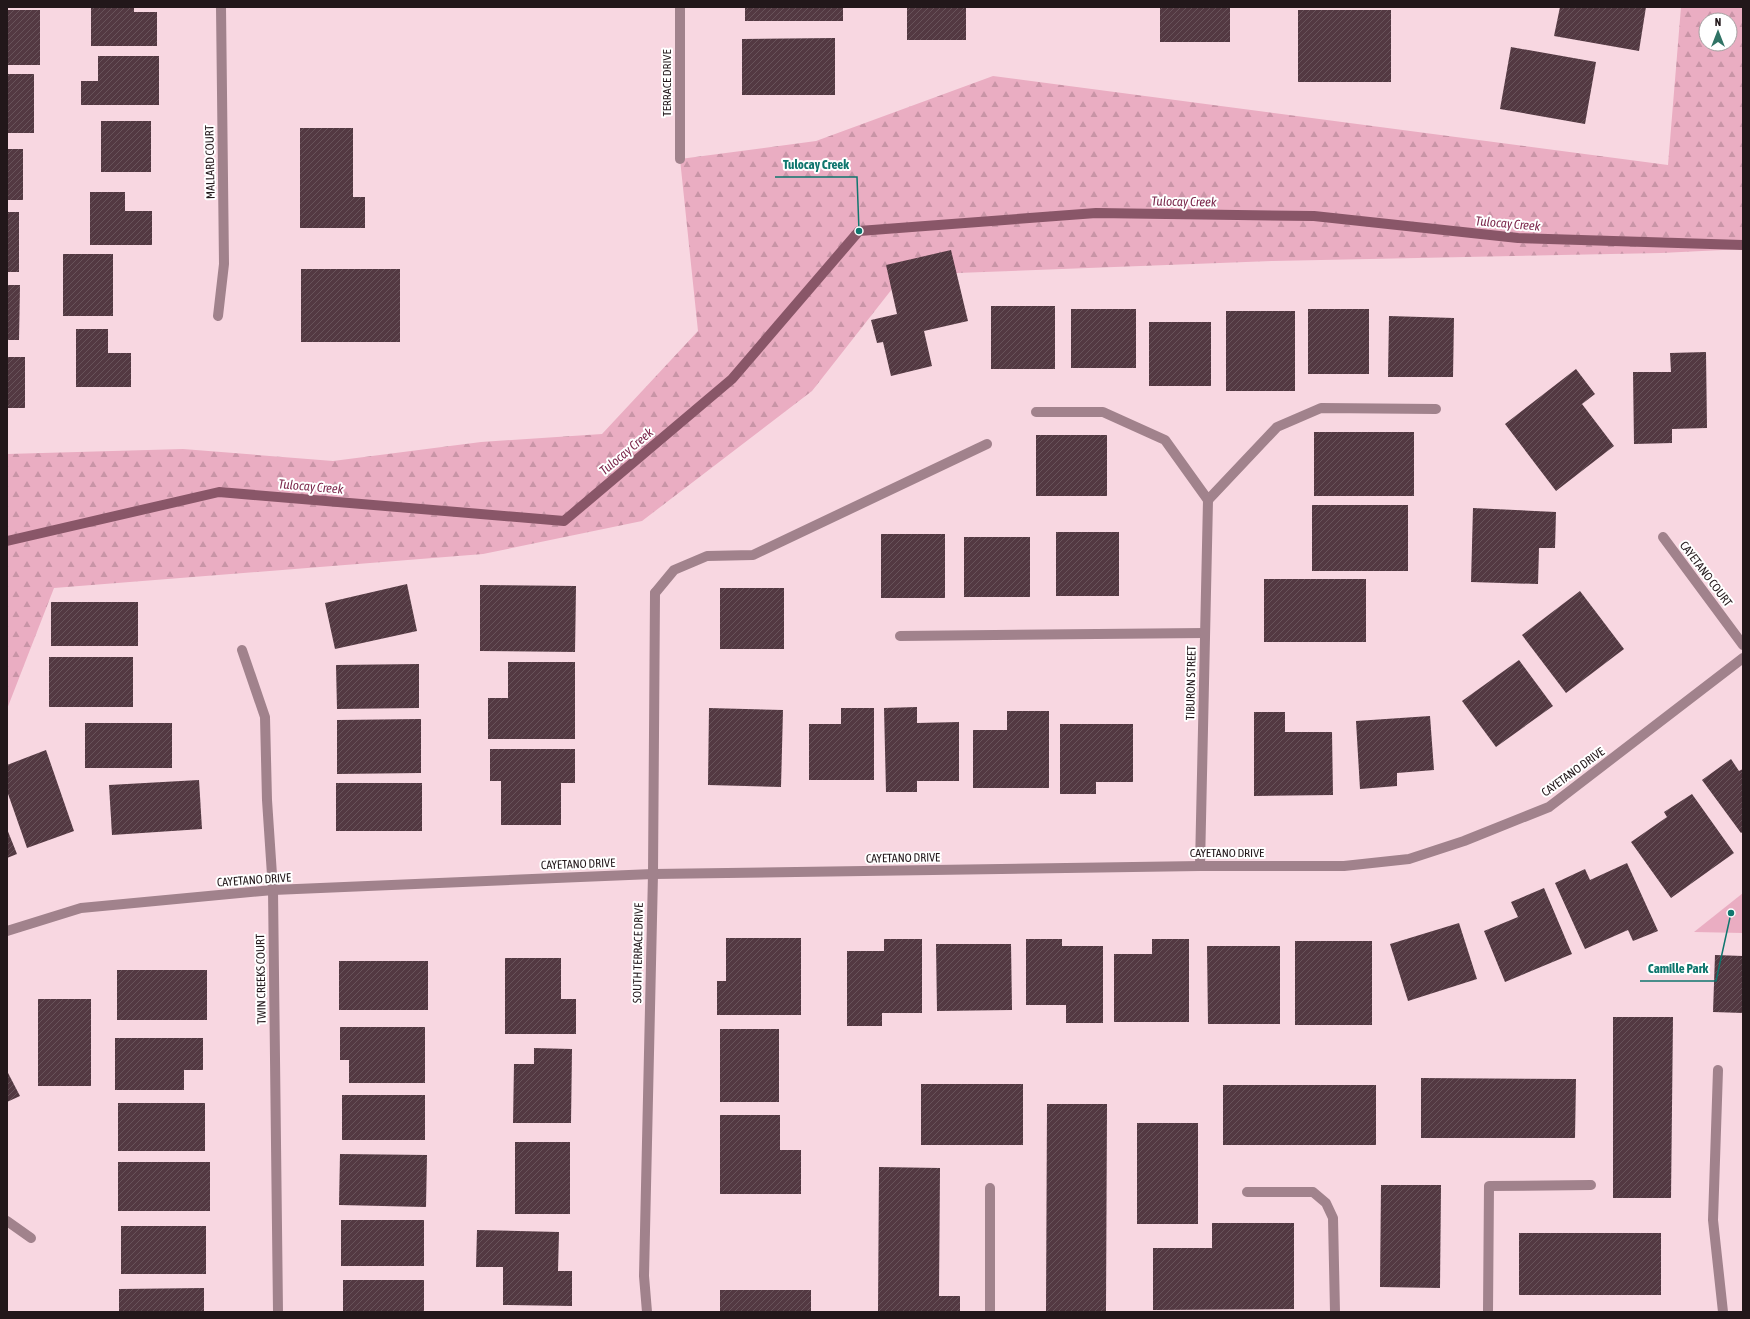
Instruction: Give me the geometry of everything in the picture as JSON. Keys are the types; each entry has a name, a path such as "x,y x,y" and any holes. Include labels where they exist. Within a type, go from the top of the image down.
{"street":[{"name":"MALLARD COURT","path":"218,316 224,264 221,7"},
{"name":"TERRACE DRIVE","path":"680,7 680,159"},
{"path":"1036,412 1103,412 1165,440 1208,500 1277,427 1322,408 1436,409"},
{"name":"SOUTH TERRACE DRIVE","path":"647,1312 644,1276 653,874 655,594 674,570 707,556 754,555 988,444"},
{"name":"TIBURON STREET","path":"1200,866 1208,500"},
{"name":"CAYETANO COURT","path":"1663,537 1743,645"},
{"path":"900,636 1205,633"},
{"name":"TWIN CREEKS COURT","path":"242,650 265,717 267,800 273,890 278,1312"},
{"name":"CAYETANO DRIVE","path":"7,931 81,908 273,890 653,874 1200,866 1344,866 1409,859 1464,841 1549,807 1743,658"},
{"path":"1718,1070 1713,1220 1723,1312"},
{"path":"1488,1312 1489,1186 1591,1185"},
{"path":"990,1188 990,1312"},
{"path":"1247,1192 1313,1192 1326,1203 1332,1218 1335,1312"},
{"path":"7,1222 31,1238"}],"green space":[{"path":"1681,7 1743,7 1743,249 1661,253 1273,261 903,275 812,391 642,521 483,554 54,588 7,709 7,454 183,449 333,461 481,442 602,434 698,331 680,159 816,141 993,76 1668,165"},
{"path":"1743,893 1743,933 1694,932"}],"building":[{"path":"91,7 134,7 134,12 157,12 157,46 91,46"},
{"path":"745,7 843,7 843,21 745,21"},
{"path":"907,7 966,7 966,40 907,40"},
{"path":"1160,7 1230,7 1230,42 1160,42"},
{"path":"1560,7 1646,7 1639,51 1554,36"},
{"path":"7,10 40,10 40,65 7,65"},
{"path":"1298,10 1391,10 1391,82 1298,82"},
{"path":"835,38 835,95 742,95 742,39"},
{"path":"1511,47 1596,62 1585,124 1500,109"},
{"path":"98,56 159,56 159,105 81,105 81,81 98,81"},
{"path":"7,74 34,74 34,133 7,133"},
{"path":"101,121 151,121 151,172 101,172"},
{"path":"300,128 353,128 353,197 365,197 365,228 300,228"},
{"path":"7,149 23,149 23,200 7,200"},
{"path":"90,192 125,192 125,211 152,211 152,245 90,245"},
{"path":"7,212 19,212 19,272 7,272"},
{"path":"951,250 968,321 924,331 932,366 891,376 883,342 877,343 871,320 897,314 886,265"},
{"path":"63,254 113,254 113,316 63,316"},
{"path":"301,269 400,269 400,342 301,342"},
{"path":"7,285 20,285 19,340 7,340"},
{"path":"991,306 1055,306 1055,369 991,369"},
{"path":"1071,309 1136,309 1136,368 1071,368"},
{"path":"1308,309 1369,309 1369,374 1308,374"},
{"path":"1226,311 1295,311 1295,391 1226,391"},
{"path":"1389,316 1454,318 1453,377 1388,377"},
{"path":"1149,322 1211,322 1211,386 1149,386"},
{"path":"76,329 108,329 108,353 131,353 131,387 76,387"},
{"path":"1706,352 1707,428 1672,429 1672,443 1634,444 1633,372 1671,372 1670,353"},
{"path":"7,357 25,357 25,408 7,408"},
{"path":"1576,369 1595,394 1582,404 1614,446 1556,491 1505,424"},
{"path":"1314,432 1414,432 1414,496 1314,496"},
{"path":"1036,435 1107,435 1107,496 1036,496"},
{"path":"1312,505 1408,505 1408,571 1312,571"},
{"path":"1473,508 1556,512 1555,548 1539,548 1538,584 1471,582"},
{"path":"1056,532 1119,532 1119,596 1056,596"},
{"path":"881,534 945,534 945,598 881,598"},
{"path":"964,537 1030,537 1030,597 964,597"},
{"path":"1264,579 1366,579 1366,642 1264,642"},
{"path":"407,584 417,631 335,649 325,603"},
{"path":"480,585 576,586 575,652 480,651"},
{"path":"720,588 784,588 784,649 720,649"},
{"path":"1580,591 1624,649 1566,693 1522,635"},
{"path":"51,602 138,602 138,646 51,646"},
{"path":"49,657 133,657 133,707 49,707"},
{"path":"1519,660 1553,706 1496,747 1462,701"},
{"path":"508,662 575,662 575,739 488,739 488,698 508,698"},
{"path":"419,664 419,708 337,709 336,665"},
{"path":"917,707 917,723 959,722 959,781 917,781 917,792 886,792 884,708"},
{"path":"709,708 783,710 781,787 708,785"},
{"path":"841,708 874,708 874,780 809,780 809,724 841,724"},
{"path":"1007,711 1049,711 1049,788 973,788 973,730 1007,730"},
{"path":"1254,712 1285,712 1285,732 1332,732 1333,795 1254,796"},
{"path":"1430,716 1434,770 1397,773 1397,786 1360,789 1356,721"},
{"path":"421,719 421,773 337,774 337,720"},
{"path":"85,723 172,723 172,768 85,768"},
{"path":"1060,724 1133,724 1133,782 1096,782 1096,794 1060,794"},
{"path":"490,749 575,749 575,783 561,783 561,825 501,825 501,781 490,781"},
{"path":"46,750 74,831 27,848 7,791 7,765"},
{"path":"1731,759 1739,771 1743,769 1743,832 1741,833 1702,780"},
{"path":"199,780 202,829 112,835 109,785"},
{"path":"336,783 422,783 422,831 336,831"},
{"path":"1692,794 1734,853 1671,898 1631,842 1667,817 1664,812"},
{"path":"7,829 17,854 7,858"},
{"path":"1627,863 1658,931 1633,941 1628,930 1585,949 1555,883 1585,869 1590,880"},
{"path":"1544,888 1572,954 1505,982 1484,931 1518,917 1511,902"},
{"path":"1459,923 1477,979 1408,1001 1390,944"},
{"path":"726,938 801,938 801,1015 717,1015 717,981 726,981"},
{"path":"884,939 922,939 922,1013 882,1013 882,1026 847,1026 847,951 884,951"},
{"path":"1026,939 1062,939 1062,946 1103,946 1103,1023 1066,1023 1066,1005 1026,1005"},
{"path":"1152,939 1189,939 1189,1022 1114,1022 1114,954 1152,954"},
{"path":"1295,941 1372,941 1372,1025 1295,1025"},
{"path":"936,944 1011,944 1012,1010 937,1011"},
{"path":"1207,946 1280,946 1280,1024 1208,1024"},
{"path":"1715,955 1743,956 1743,1013 1713,1012"},
{"path":"505,958 561,958 561,999 576,999 576,1034 505,1034"},
{"path":"339,961 428,961 428,1010 339,1010"},
{"path":"117,970 207,970 207,1020 117,1020"},
{"path":"38,999 91,999 91,1086 38,1086"},
{"path":"1613,1017 1673,1017 1671,1198 1613,1198"},
{"path":"340,1027 425,1027 425,1083 349,1083 349,1060 340,1060"},
{"path":"720,1029 779,1029 779,1102 720,1102"},
{"path":"115,1038 203,1038 203,1070 184,1070 184,1090 115,1090"},
{"path":"534,1048 572,1049 571,1123 513,1123 514,1064 534,1064"},
{"path":"7,1071 20,1096 7,1102"},
{"path":"1421,1078 1576,1079 1575,1138 1421,1138"},
{"path":"921,1084 1023,1084 1023,1145 921,1145"},
{"path":"1223,1085 1376,1085 1376,1145 1223,1145"},
{"path":"342,1095 425,1095 425,1140 342,1140"},
{"path":"118,1103 205,1103 205,1151 118,1151"},
{"path":"1047,1104 1107,1104 1106,1312 1046,1312"},
{"path":"720,1115 780,1115 780,1150 801,1150 801,1194 720,1194"},
{"path":"1137,1123 1198,1123 1198,1224 1137,1224"},
{"path":"515,1142 570,1142 570,1214 515,1214"},
{"path":"340,1154 427,1155 426,1207 339,1205"},
{"path":"118,1162 210,1162 210,1211 118,1211"},
{"path":"879,1167 940,1168 939,1296 960,1296 960,1312 878,1312"},
{"path":"1381,1185 1441,1185 1440,1288 1380,1287"},
{"path":"341,1220 424,1220 424,1266 341,1266"},
{"path":"1212,1223 1294,1223 1294,1309 1153,1310 1153,1248 1212,1248"},
{"path":"121,1226 206,1226 206,1274 121,1274"},
{"path":"477,1230 559,1232 558,1271 572,1271 572,1306 503,1305 503,1267 476,1267"},
{"path":"1519,1233 1661,1233 1661,1295 1519,1295"},
{"path":"343,1280 424,1280 424,1312 343,1312"},
{"path":"204,1288 204,1312 119,1312 119,1289"},
{"path":"720,1290 811,1290 811,1312 720,1312"}],"waterway":[{"name":"Tulocay Creek","path":"7,541 219,492 564,521 732,379 859,231 1096,213 1314,216 1518,238 1743,245"}],"place":[{"name":"Tulocay Creek","path":"859,231"},
{"name":"Camille Park","path":"1731,913"}]}
